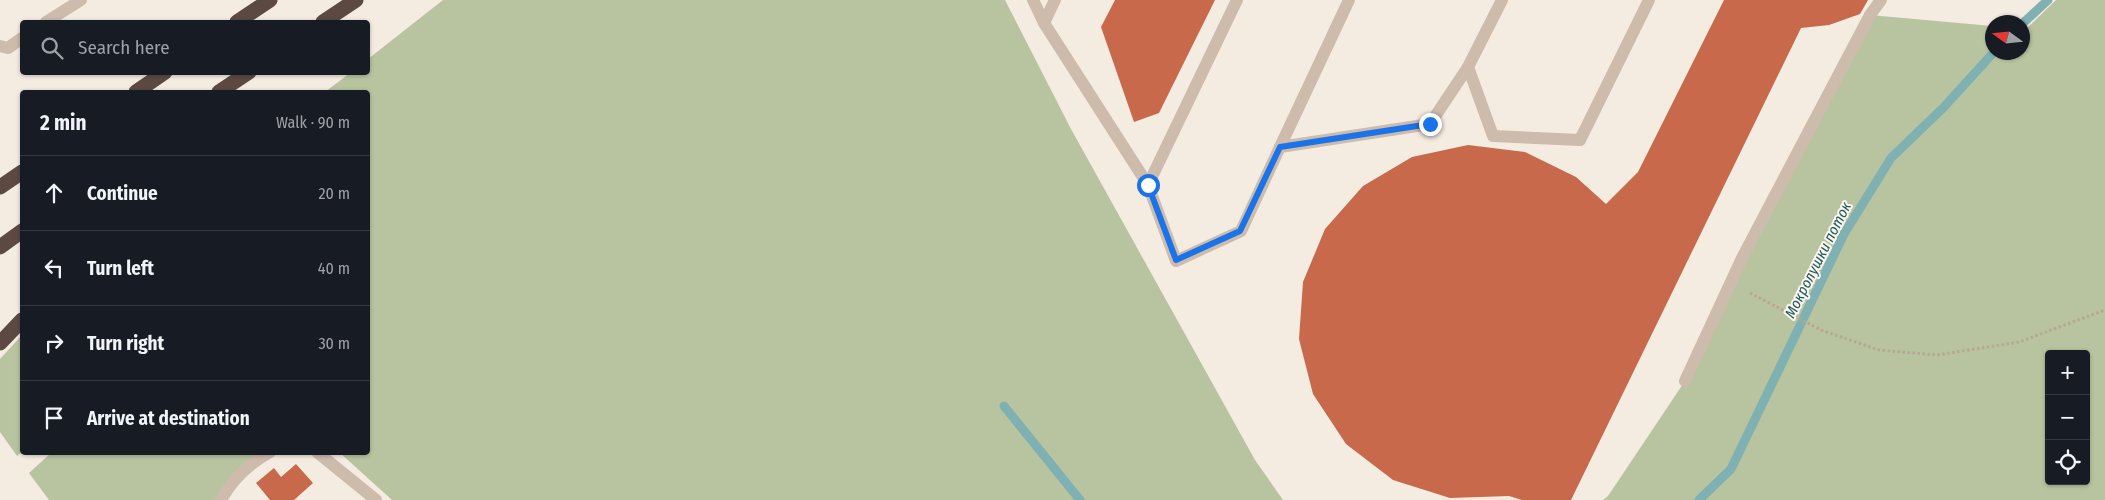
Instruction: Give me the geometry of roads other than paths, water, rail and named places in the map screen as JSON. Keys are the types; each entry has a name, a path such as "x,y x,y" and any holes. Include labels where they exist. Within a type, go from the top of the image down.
{"highway":[{"path":"240,20 270,0"},
{"path":"326,20 356,0"},
{"path":"139,90 161,75"},
{"path":"222,90 244,75"},
{"path":"237,90 247,75"},
{"path":"0,187 20,173"},
{"path":"0,248 20,233"},
{"path":"0,343 20,322"}],"street":[{"path":"49,20 81,0"},
{"path":"1034,0 1044,23 1148,185 1176,260 1240,231 1349,0"},
{"path":"1044,23 1055,0"},
{"path":"1148,185 1237,0"},
{"path":"1280,147 1430,124 1468,67 1502,0"},
{"path":"1468,67 1492,136 1580,140 1649,0"},
{"path":"1685,381 1751,241 1870,14 1881,0"},
{"path":"3,49 20,39"},
{"path":"221,500 228,487 247,469 266,455"},
{"path":"321,455 376,500"}],"waterway":[{"name":"Мокролушки поток","path":"2030,17 2048,0"},
{"name":"Мокролушки поток","path":"1699,500 1731,469 1844,234 1891,158 1944,107 1987,60"},
{"name":"Мокролушки поток","path":"1004,406 1080,500"}]}
